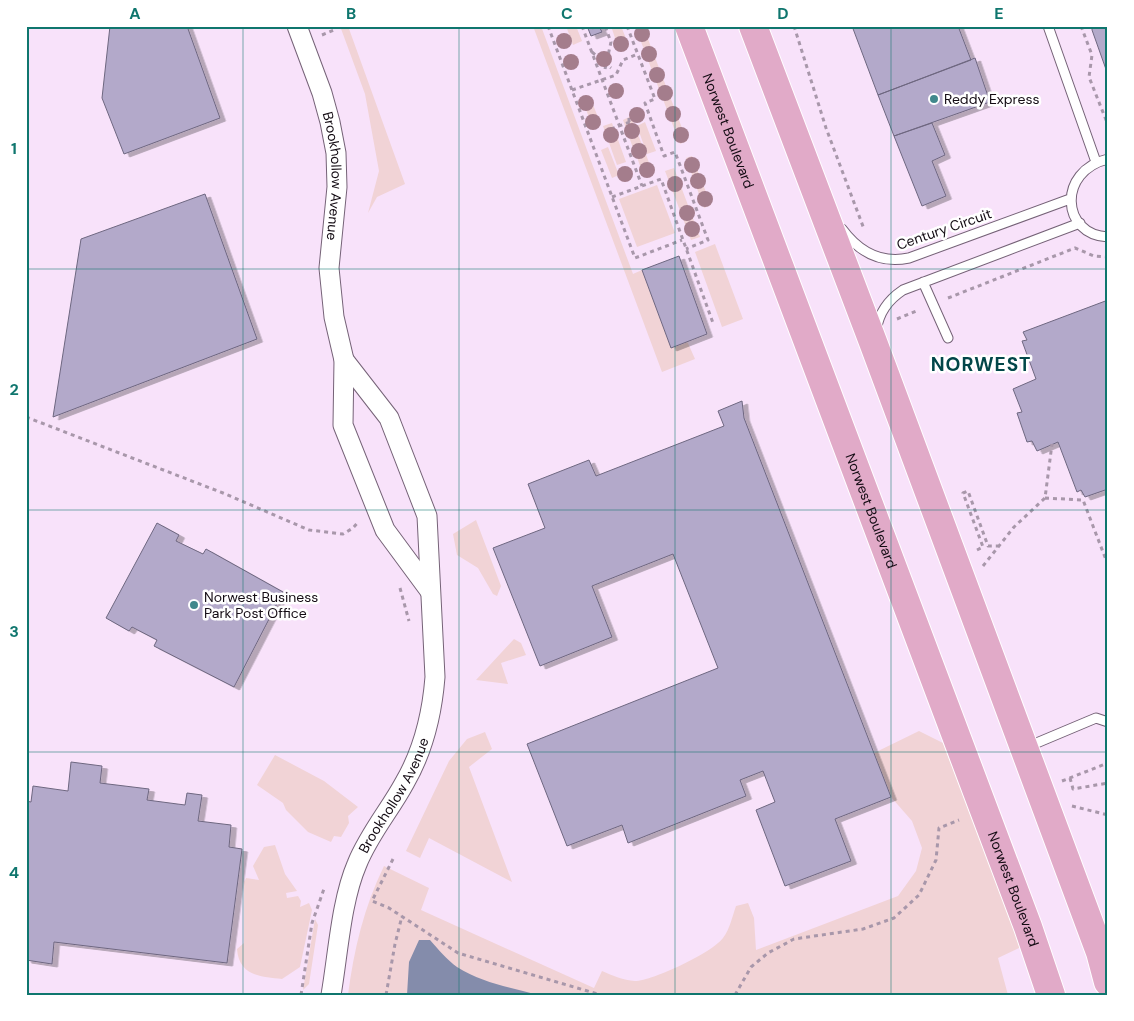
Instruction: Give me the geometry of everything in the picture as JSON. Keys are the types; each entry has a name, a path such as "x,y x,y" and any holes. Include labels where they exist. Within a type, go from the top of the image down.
{"main road":[{"name":"Norwest Boulevard","path":"689,26 1022,909 1051,995"},
{"path":"753,26 874,342 1025,748 1100,952 1108,982"}],"street":[{"name":"Brookhollow Avenue","path":"297,26 322,93 336,153 337,186 330,284 334,318 344,360 343,425 385,530 430,591"},
{"name":"Brookhollow Avenue","path":"331,995 349,890 356,865 375,829 405,782 427,731 434,677 427,516 389,418 344,360"}],"lane":[{"path":"1048,26 1096,162"},
{"path":"1108,159 1096,162 1086,168 1078,177 1070,199 1073,211 1080,223 1090,232 1108,237"},
{"name":"Century Circuit","path":"819,199 850,240 863,250 882,260 894,261 909,258 1070,199"},
{"path":"874,342 881,313 888,303 903,290 1080,223"},
{"path":"923,282 948,338"},
{"path":"1025,748 1096,718 1108,722"}],"path":[{"path":"548,26 635,258 682,240"},
{"path":"582,26 591,51 611,68"},
{"path":"582,26 642,186"},
{"path":"605,26 611,42 605,69"},
{"path":"627,26 655,99 645,103 664,156 675,152 708,240 686,249"},
{"path":"794,26 826,128 865,231"},
{"path":"1081,26 1092,55 1089,76 1108,125"},
{"path":"572,90 616,74 623,60 638,54"},
{"path":"629,122 630,115"},
{"path":"611,129 643,117"},
{"path":"624,118 629,122"},
{"path":"612,197 660,179 713,324"},
{"path":"897,319 1074,248 1094,256 1108,257"},
{"path":"26,417 223,493 309,530 343,534 353,528 360,519"},
{"path":"982,567 1014,527 1045,498 1052,444"},
{"path":"983,547 963,493 968,491 988,546 998,546"},
{"path":"1045,498 1083,500 1108,565"},
{"path":"358,512 364,528"},
{"path":"399,584 410,626"},
{"path":"1060,782 1108,763"},
{"path":"1070,778 1074,789 1108,783"},
{"path":"1049,813 1069,805 1108,815"},
{"path":"735,995 751,967 768,953 794,939 863,929 894,918 919,894 936,860 940,828 959,820"},
{"path":"393,859 372,901 402,916 458,953 601,995"},
{"path":"301,995 312,923 328,879"},
{"path":"386,995 402,916"}],"shaded area":[{"path":"340,26 348,26 405,184 377,197 368,213 379,171 365,94"},
{"path":"533,26 541,26 633,274 642,270 671,348 687,341 695,359 662,372"},
{"path":"566,26 576,26 582,41 573,45"},
{"path":"611,26 621,26 629,46 619,50"},
{"path":"635,26 643,26 687,141 680,144"},
{"path":"590,97 601,125 593,128 582,99"},
{"path":"631,116 642,145 633,148 623,120"},
{"path":"645,122 656,151 647,154 637,126"},
{"path":"612,123 626,162 617,165 603,126"},
{"path":"643,146 653,174 644,177 634,149"},
{"path":"608,147 619,175 612,178 601,150"},
{"path":"692,156 711,205 704,208 686,158"},
{"path":"674,168 700,237 691,240 665,171"},
{"path":"657,185 675,233 637,247 619,199"},
{"path":"715,244 743,319 722,327 695,252"},
{"path":"476,520 501,586 497,596 493,594 478,568 457,555 453,534"},
{"path":"514,639 521,643 526,655 501,663 508,684 476,680"},
{"path":"919,731 943,743 1021,947 998,958 1008,995 348,995 353,961 365,913 384,866 429,888 421,910 594,988 602,971 626,980 644,980 696,958 708,951 723,938 736,906 748,903 754,918 756,950 898,896 916,871 922,848 912,821 891,797 874,753"},
{"path":"485,732 492,749 469,767 512,882 429,838 420,858 406,851 449,761 467,739"},
{"path":"275,755 324,781 358,807 348,816 349,823 341,837 334,836 331,842 308,832 286,810 283,803 257,785"},
{"path":"275,845 285,874 297,891 286,893 287,898 298,896 301,901 300,907 309,903 312,910 300,967 282,979 259,976 247,970 242,965 237,949 244,943 244,882 246,878 259,880 253,866 264,847"},
{"path":"315,919 318,925 309,984 303,990"}],"water":[{"path":"419,940 430,940 453,964 476,977 538,995 407,995 409,962"}],"building":[{"path":"110,26 187,26 220,118 124,154 102,98"},
{"path":"587,26 599,26 602,32 591,36"},
{"path":"852,26 958,26 971,60 878,95"},
{"path":"1092,26 1108,26 1108,75 1092,30"},
{"name":"Reddy Express","path":"975,58 990,102 894,136 878,95"},
{"path":"932,123 945,155 932,161 946,196 922,206 894,136"},
{"path":"205,194 257,339 53,417 81,239"},
{"path":"679,256 707,334 671,348 642,270"},
{"path":"1108,300 1108,489 1085,497 1081,490 1077,492 1058,442 1037,451 1032,441 1027,442 1017,413 1022,412 1013,389 1036,379 1022,341 1027,340 1023,332"},
{"path":"742,401 744,418 891,797 835,819 851,861 785,886 756,810 775,802 763,771 740,780 746,796 628,843 622,825 567,846 527,744 718,668 673,554 592,586 612,637 540,666 493,548 545,528 528,484 589,460 596,476 724,426 718,411"},
{"name":"Norwest Business Park Post Office","path":"157,523 179,535 176,541 203,554 206,549 283,592 234,687 154,646 157,640 132,627 129,631 106,618"},
{"path":"71,762 102,766 100,783 149,789 147,800 185,805 187,793 202,795 198,821 231,825 229,847 242,849 227,963 54,942 52,964 26,960 26,801 31,802 33,786 68,791"}],"place":[{"name":"Reddy Express","path":"934,99"},
{"name":"Norwest Business Park Post Office","path":"194,605"}],"district":[{"name":"NORWEST","path":"981,364"}]}
